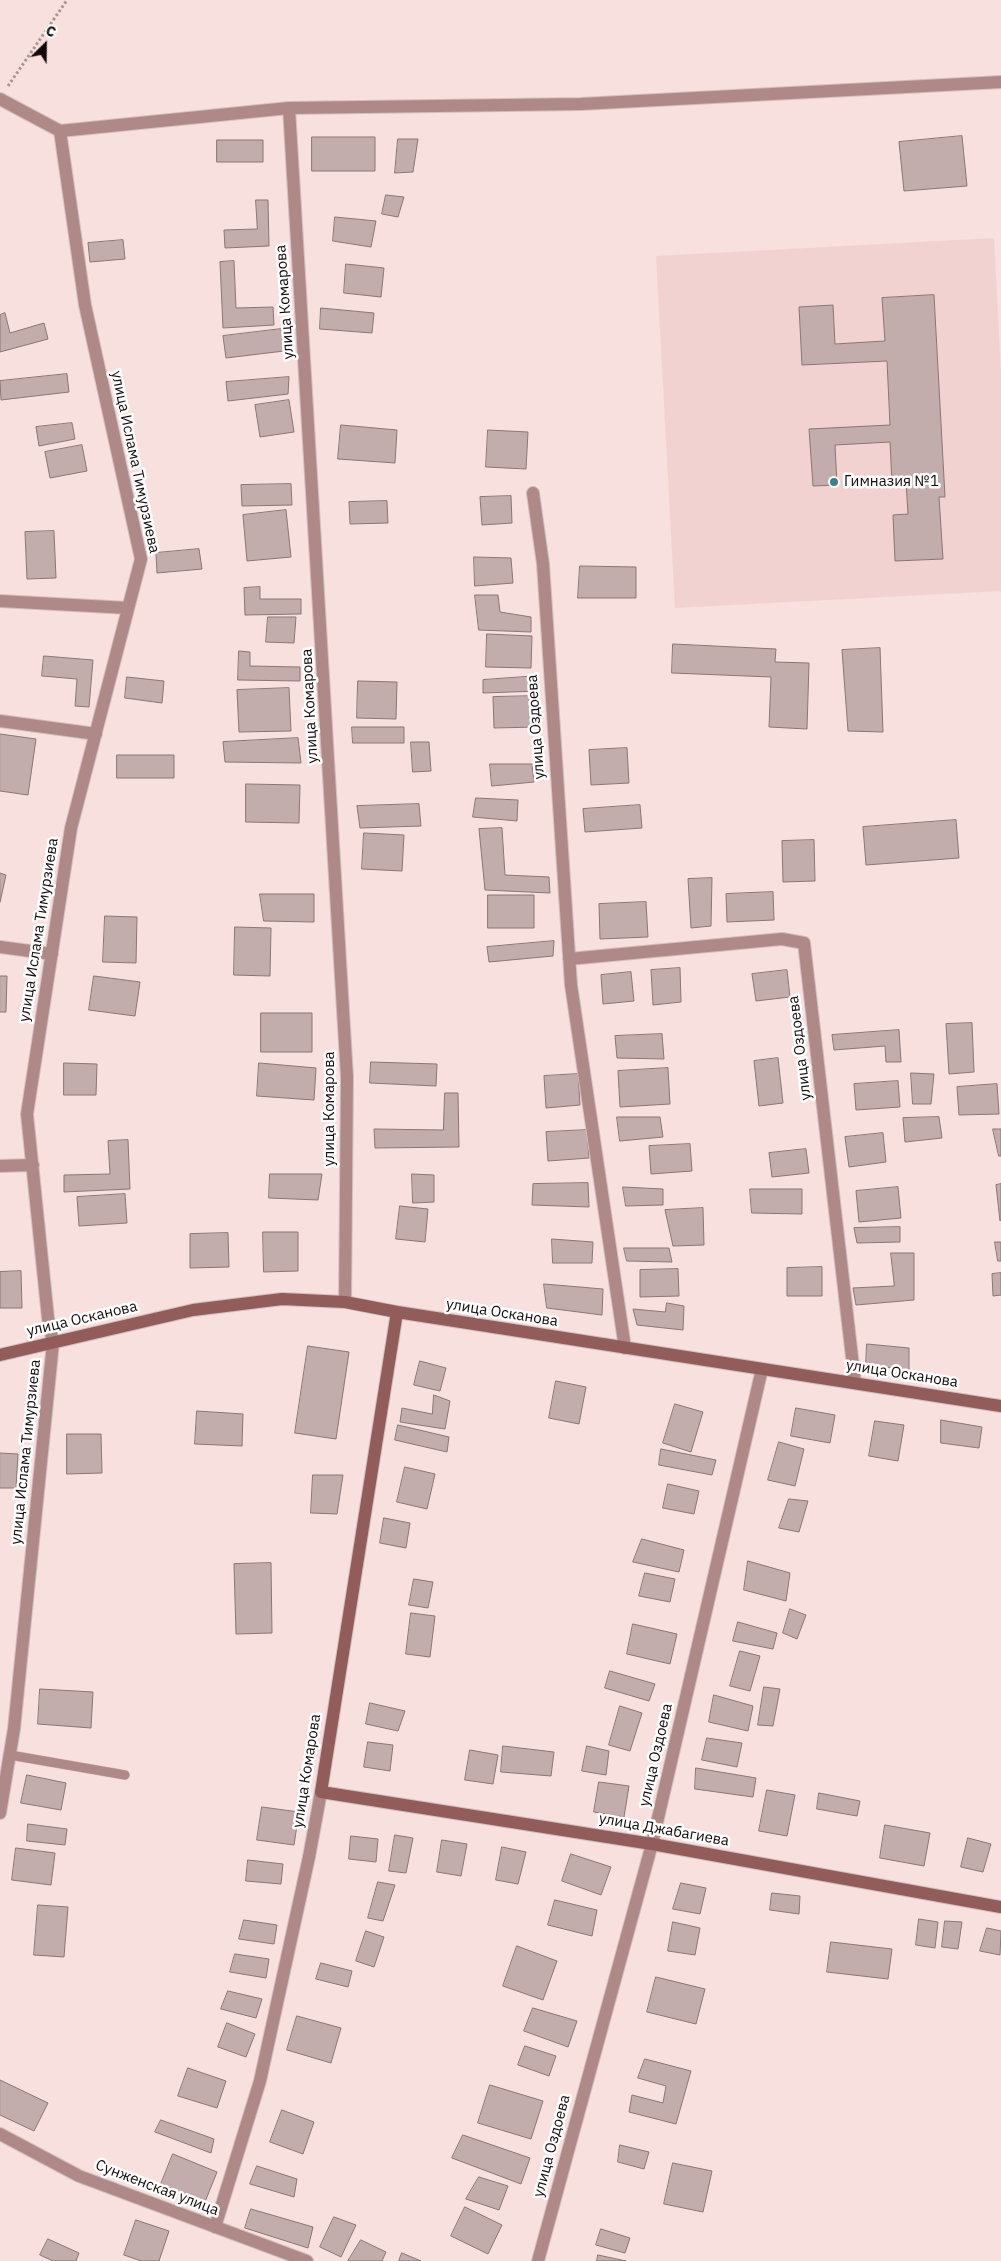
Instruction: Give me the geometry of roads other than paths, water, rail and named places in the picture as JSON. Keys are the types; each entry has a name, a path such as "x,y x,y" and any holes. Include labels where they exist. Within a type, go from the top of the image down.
{"main road":[{"name":"улица Осканова","path":"0,1355 193,1310 282,1299 345,1302 396,1312 1001,1406"},
{"name":"улица Комарова","path":"321,1792 396,1312"},
{"name":"улица Джабагиева","path":"321,1792 652,1844 1001,1907"}],"street":[{"path":"3,94 60,131 289,108 581,104 1001,82"},
{"name":"улица Комарова","path":"289,108 347,1077 345,1302"},
{"name":"улица Ислама Тимурзиева","path":"0,1813 10,1755 53,1343 48,1318 27,1114 71,828 141,559 85,305 60,131"},
{"name":"улица Оздоева","path":"533,493 543,564 570,985 625,1348"},
{"path":"0,601 128,608"},
{"path":"0,721 96,734"},
{"name":"улица Оздоева","path":"569,959 782,939 804,944 855,1383"},
{"path":"0,947 52,954"},
{"path":"0,1166 33,1165"},
{"name":"улица Оздоева","path":"538,2261 652,1844 762,1369"},
{"name":"улица Комарова","path":"215,2227 260,2081 309,1857 321,1792"},
{"name":"Сунженская улица","path":"0,2134 79,2176 307,2261"}],"lane":[{"path":"10,1755 125,1775"}],"place":[{"name":"Гимназия №1","path":"834,482"}]}
